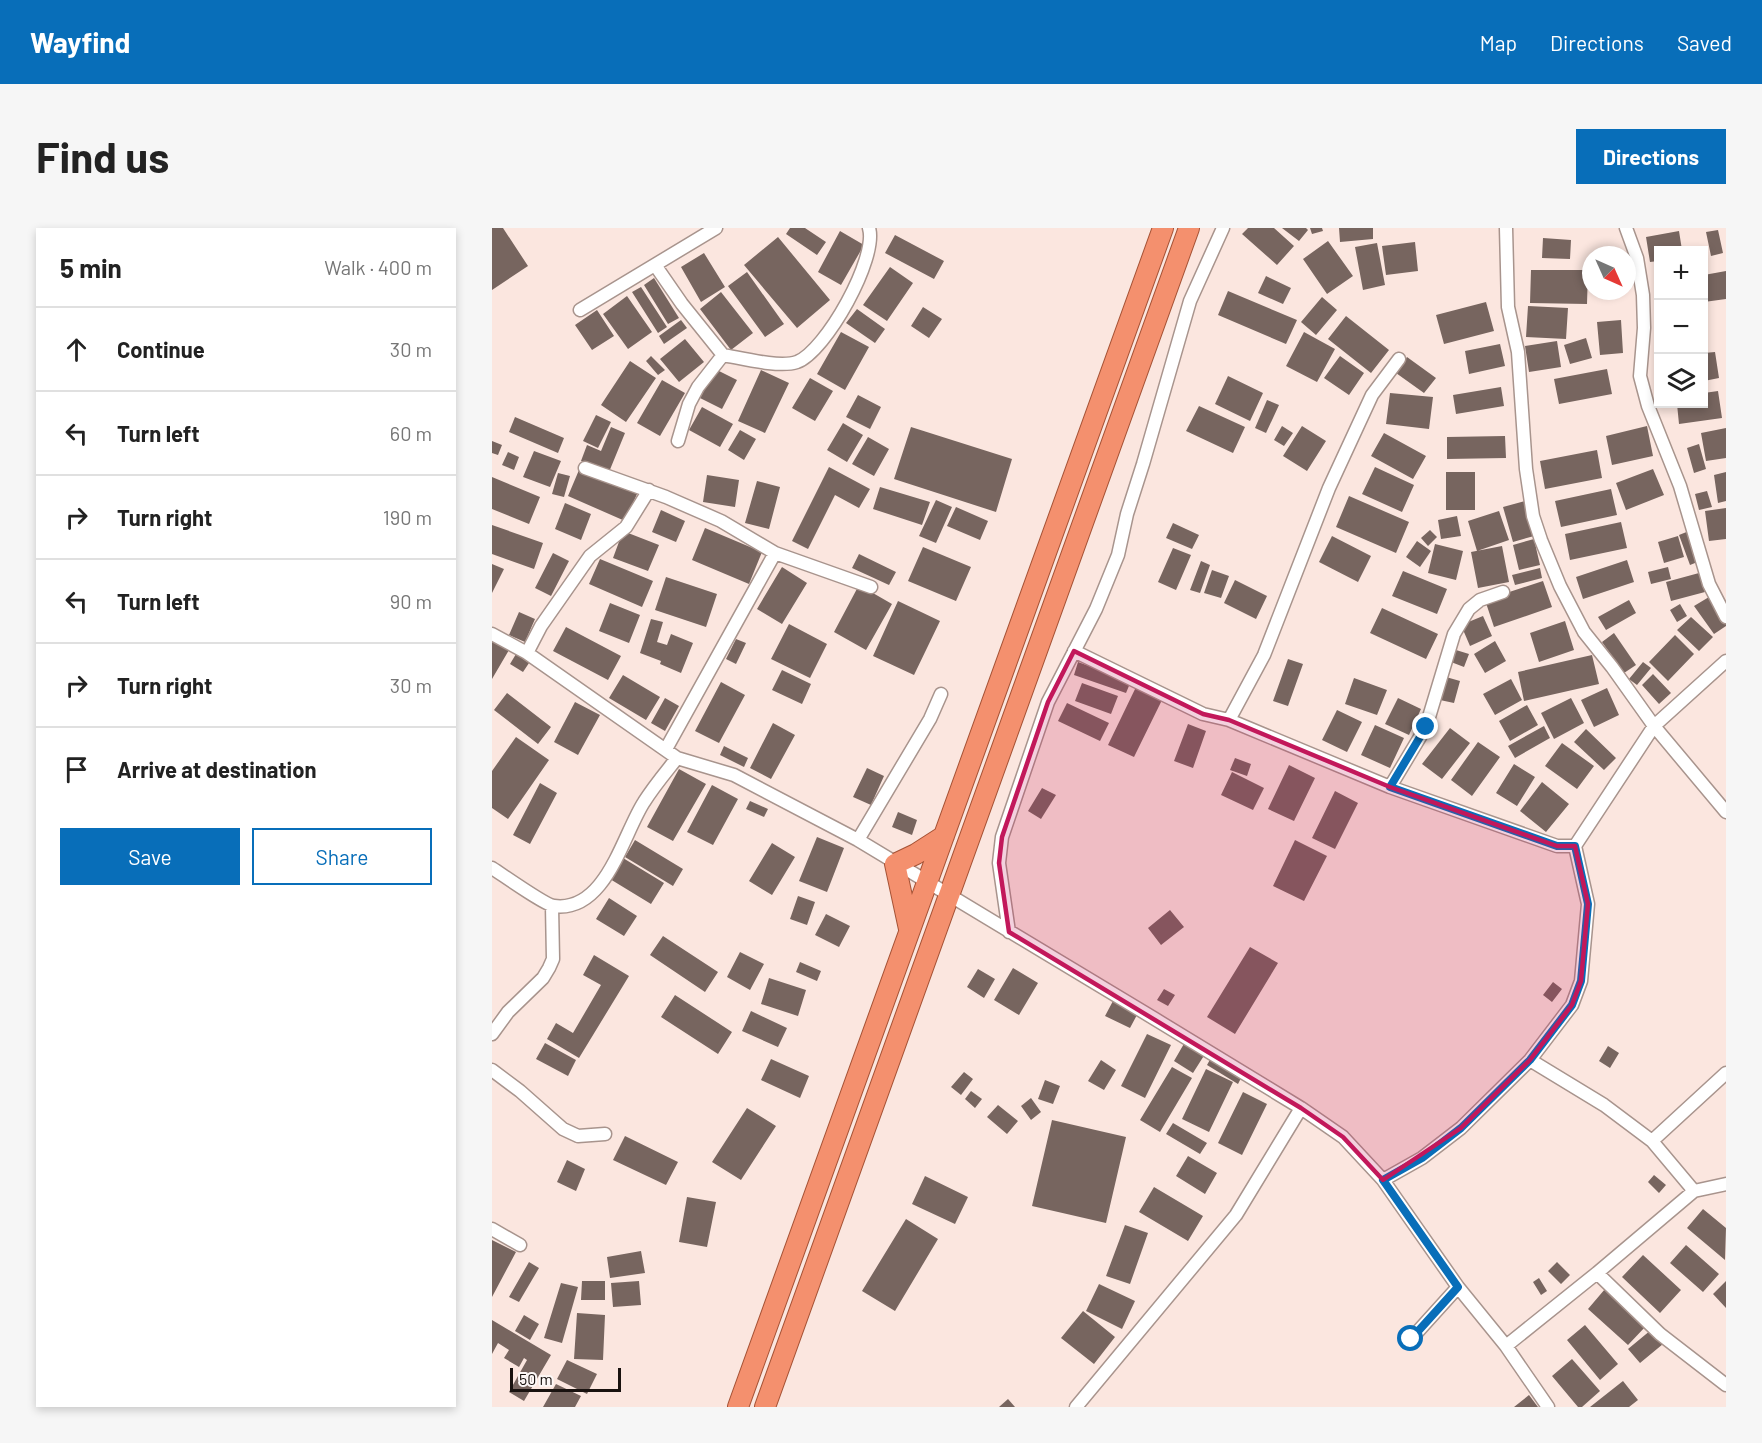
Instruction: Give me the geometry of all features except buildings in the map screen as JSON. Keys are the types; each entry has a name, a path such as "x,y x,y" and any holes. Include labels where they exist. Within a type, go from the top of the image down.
{"highway":[{"path":"738,1407 1163,228"},
{"path":"765,1407 1189,228"},
{"path":"909,931 895,864 944,836"}],"street":[{"path":"580,310 716,228"},
{"path":"655,265 682,304 723,355 768,363 795,363 812,354 854,290 867,262 871,241 869,228"},
{"path":"1009,932 999,863 1002,837 1048,702 1100,601 1118,555 1127,514 1190,301 1223,228"},
{"path":"1506,228 1508,307 1518,352 1526,469 1533,516 1560,586 1584,632 1654,726 1726,812"},
{"path":"1626,228 1637,258 1643,294 1644,328 1640,376 1651,414 1680,486 1709,584 1726,617"},
{"path":"678,441 689,404 698,387 723,355"},
{"path":"1229,720 1264,655 1329,488 1372,395 1399,359"},
{"path":"585,468 649,490 721,521 775,553 871,587"},
{"path":"527,653 542,626 590,556 626,527 649,490"},
{"path":"666,749 775,553"},
{"path":"1390,787 1426,727 1454,634 1469,609 1480,600 1503,592"},
{"path":"492,634 527,653 677,758 734,775 858,840 1301,1108 1343,1137 1383,1180 1458,1287 1506,1346 1548,1407"},
{"path":"1074,651 1203,714 1229,720 1390,787 1557,846 1575,846"},
{"path":"1383,1180 1422,1158 1461,1128 1530,1060 1572,1005 1581,981 1588,904 1575,846 1654,726 1726,661"},
{"path":"858,840 930,719 941,694"},
{"path":"492,868 552,906 573,905 603,881 615,863 643,803 677,758"},
{"path":"492,1034 508,1012 543,978 549,968 553,959 552,906"},
{"path":"1530,1060 1604,1105 1652,1141 1694,1191"},
{"path":"492,1070 563,1129 578,1136 605,1134"},
{"path":"1652,1141 1726,1073"},
{"path":"1076,1407 1236,1215 1301,1108"},
{"path":"1506,1346 1694,1191 1726,1184"},
{"path":"492,1229 520,1245"},
{"path":"1597,1273 1660,1334 1726,1385"},
{"path":"1411,1339 1458,1287"}],"highlighted area":[{"path":"1074,651 1203,714 1229,720 1390,787 1557,846 1575,846 1588,904 1581,981 1572,1005 1530,1060 1461,1128 1383,1180 1343,1137 1301,1108 1009,932 999,863 1002,837 1048,702"}],"route":[{"path":"1411,1339 1458,1287 1383,1180 1422,1158 1461,1128 1530,1060 1572,1005 1581,981 1588,904 1575,846 1557,846 1390,787 1426,727"}]}
